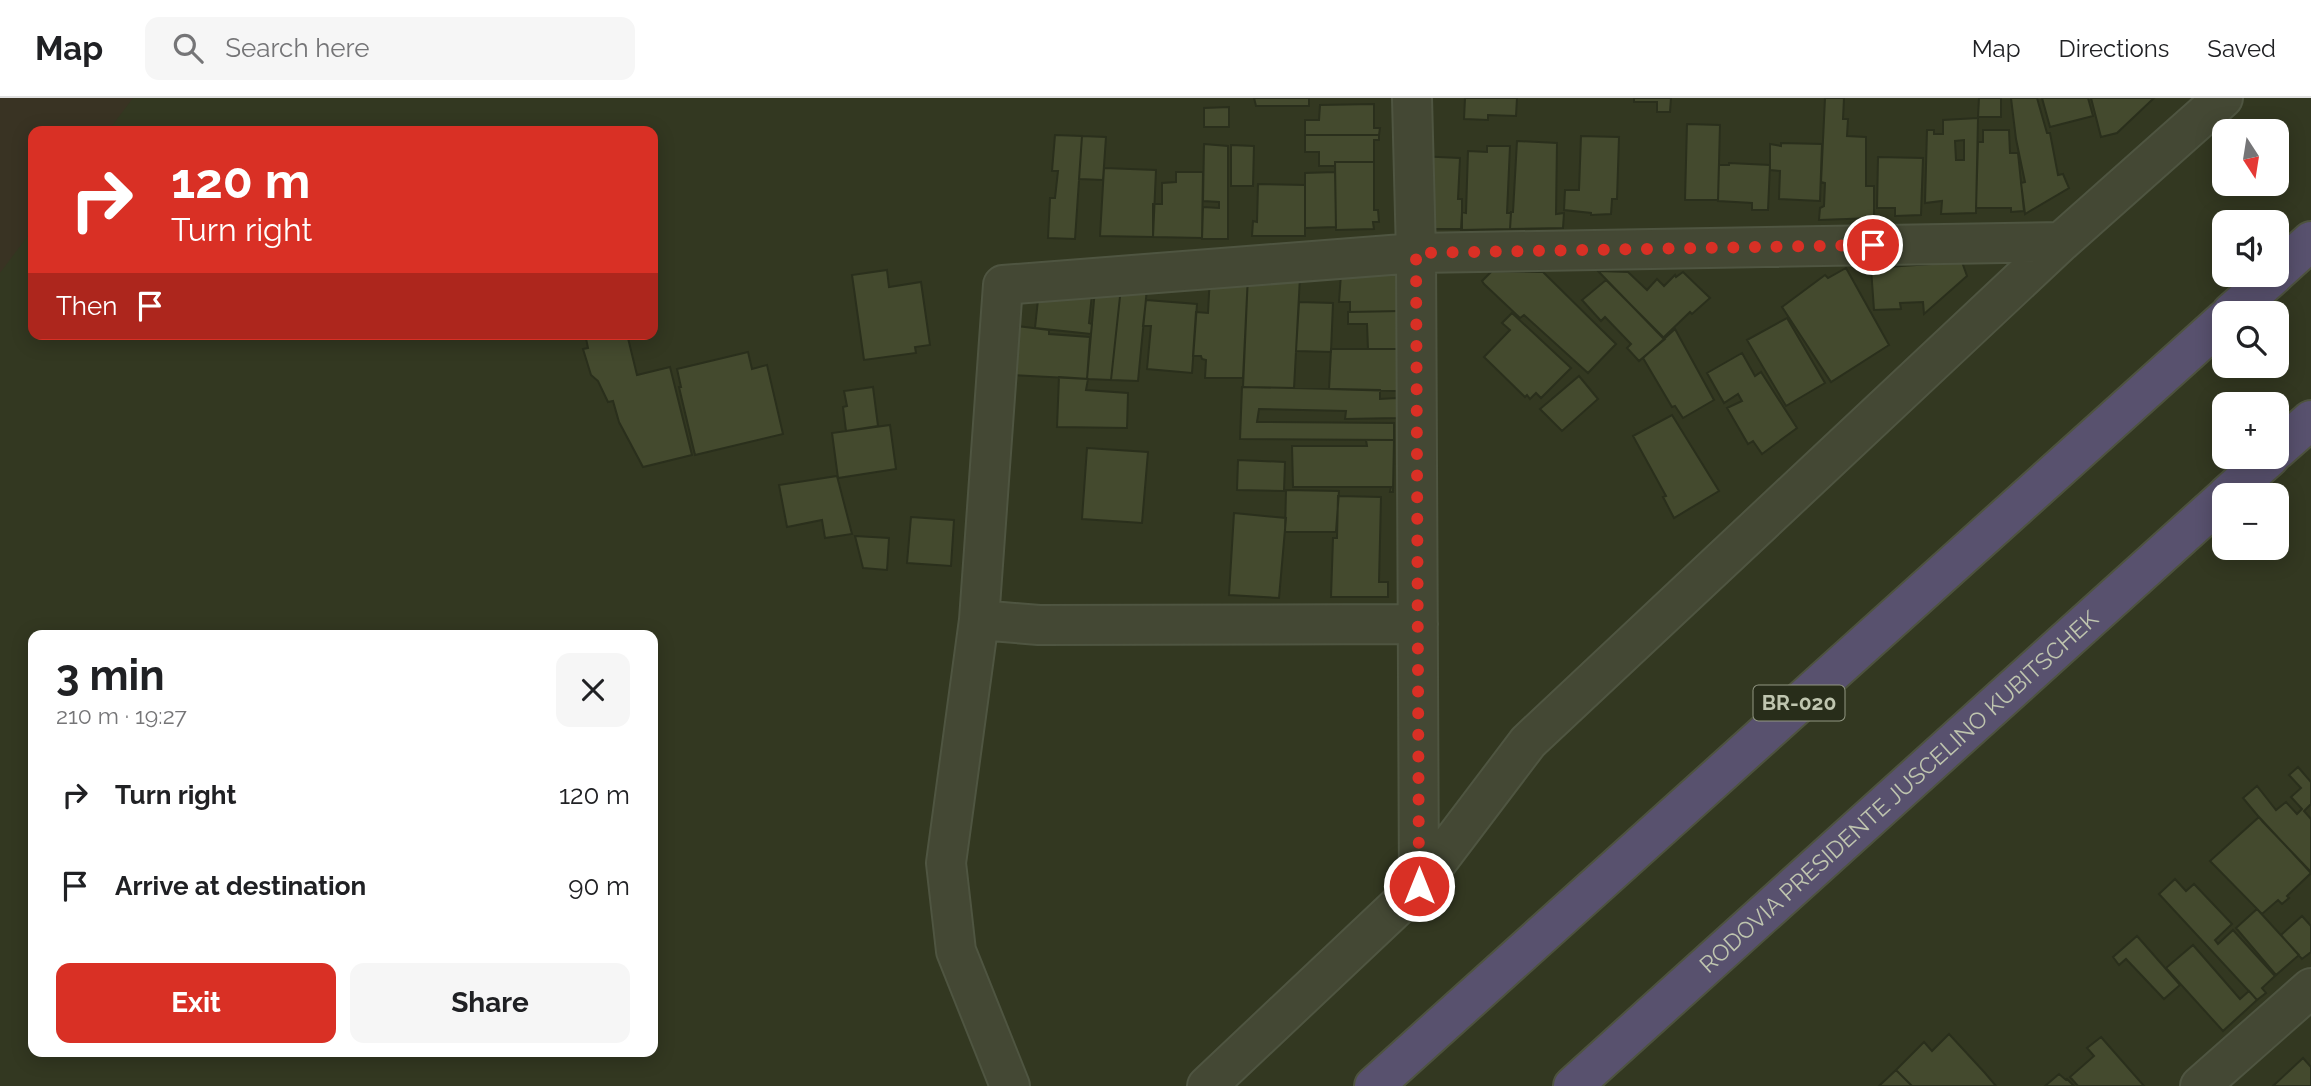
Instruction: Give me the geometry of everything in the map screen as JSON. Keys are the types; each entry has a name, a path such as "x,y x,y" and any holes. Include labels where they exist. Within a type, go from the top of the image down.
{"highway":[{"path":"2289,261 2311,241"},
{"path":"2245,301 2260,287"},
{"name":"BR-020","path":"1374,1086 2212,331"},
{"path":"2289,439 2311,419"},
{"name":"RODOVIA PRESIDENTE JUSCELINO KUBITSCHEK","path":"2241,483 2257,469"},
{"name":"RODOVIA PRESIDENTE JUSCELINO KUBITSCHEK","path":"1573,1086 2212,510"}],"street":[{"path":"1412,98 1416,253 1419,886"},
{"path":"1207,1086 1419,886 1528,742 2061,242 2223,98"},
{"path":"1010,1086 956,951 946,863 979,620 1003,285 1416,253 2061,242"},
{"path":"979,620 1039,625 1418,624"},
{"path":"2200,1086 2311,988"}],"shaded area":[{"path":"0,98 133,98 112,126 28,126 28,236 0,273"}],"building":[{"path":"1254,98 1309,98 1309,106 1256,106"},
{"path":"1465,98 1517,98 1516,116 1488,115 1488,120 1464,119"},
{"path":"1634,98 1671,98 1670,112 1657,112 1657,102 1634,102"},
{"path":"1825,98 1844,98 1843,119 1848,119 1847,136 1866,137 1866,186 1874,186 1874,218 1819,220 1820,208 1824,206 1825,183 1821,182"},
{"path":"1979,98 2001,98 2001,117 1978,117"},
{"path":"2011,98 2037,98 2047,133 2050,133 2058,175 2063,174 2069,188 2025,214 2021,183 2025,182"},
{"path":"2042,98 2088,98 2093,116 2050,127"},
{"path":"2091,98 2154,98 2117,133 2101,137"},
{"path":"1374,104 1374,128 1380,128 1379,135 1305,135 1305,120 1319,120 1320,105"},
{"path":"1229,107 1229,127 1204,127 1204,108"},
{"path":"1978,118 1976,213 1941,214 1942,201 1925,203 1927,130 1934,130 1934,134 1943,134 1943,120","holes":["1964,140 1964,160 1956,160 1955,141"]},
{"path":"1687,124 1720,125 1718,200 1685,200"},
{"path":"1983,130 2009,130 2010,153 2018,153 2024,211 2011,212 2011,208 1976,208 1978,142 1983,142"},
{"path":"1055,135 1082,136 1075,239 1048,238 1050,198 1055,198 1058,171 1052,171"},
{"path":"1305,135 1379,135 1379,140 1374,140 1374,162 1335,162 1335,166 1319,166 1319,152 1305,152"},
{"path":"1082,136 1106,137 1103,180 1079,179"},
{"path":"1581,136 1619,137 1617,199 1612,199 1611,214 1591,215 1564,210 1565,190 1579,190"},
{"path":"1517,141 1557,143 1556,214 1564,213 1563,228 1510,229"},
{"path":"1781,143 1822,144 1820,201 1779,199 1780,171 1770,170 1770,144 1781,146"},
{"path":"1204,144 1228,146 1228,239 1202,239 1203,207 1219,208 1219,202 1203,201"},
{"path":"1231,145 1254,146 1253,186 1231,186"},
{"path":"1487,146 1510,146 1507,213 1511,213 1510,229 1461,230 1462,212 1466,213 1468,151 1487,152"},
{"path":"1416,156 1460,158 1458,199 1462,199 1462,229 1420,229"},
{"path":"1878,157 1923,158 1921,215 1895,216 1895,208 1877,208"},
{"path":"1335,162 1374,162 1374,210 1378,210 1379,222 1373,222 1374,229 1336,230"},
{"path":"1719,165 1770,165 1768,210 1752,210 1752,203 1718,201"},
{"path":"1104,168 1156,170 1153,237 1100,236"},
{"path":"1176,172 1203,172 1202,238 1153,237 1153,204 1162,204 1162,183 1176,182"},
{"path":"1335,172 1336,227 1305,228 1305,173"},
{"path":"1258,184 1305,185 1305,236 1252,236 1253,221 1257,222"},
{"path":"1962,262 1967,276 1924,314 1923,302 1900,303 1901,309 1874,310 1871,268"},
{"path":"1846,268 1889,345 1831,382 1782,307 1825,275 1828,278"},
{"path":"887,270 889,287 921,282 930,345 915,347 916,353 864,360 852,275"},
{"path":"1492,271 1543,272 1616,344 1588,373 1524,315 1520,318 1484,284 1482,281"},
{"path":"1598,271 1628,272 1647,290 1657,279 1664,286 1675,275 1676,277 1683,272 1710,298 1692,314 1690,312 1663,338"},
{"path":"1341,274 1399,275 1400,311 1350,312 1350,302 1339,302"},
{"path":"1248,275 1243,378 1205,378 1206,360 1201,356 1193,356 1196,312 1208,313 1210,276"},
{"path":"1248,275 1300,277 1294,388 1243,387"},
{"path":"1096,278 1122,278 1111,380 1087,379"},
{"path":"1122,278 1148,278 1138,381 1111,380"},
{"path":"1606,280 1665,339 1639,361 1627,348 1631,344 1605,317 1601,321 1582,300"},
{"path":"1040,281 1093,284 1089,323 1092,324 1091,334 1035,328"},
{"path":"1146,300 1197,304 1192,373 1147,369 1151,326 1143,326"},
{"path":"1299,302 1333,303 1331,352 1296,351"},
{"path":"1400,311 1398,349 1368,349 1367,324 1348,324 1348,312"},
{"path":"1512,313 1571,368 1541,398 1536,393 1530,399 1527,395 1525,397 1484,357 1510,330 1502,323"},
{"path":"1787,318 1825,383 1786,406 1747,340"},
{"path":"1017,326 1049,330 1049,334 1090,337 1087,379 1013,375"},
{"path":"1675,329 1714,400 1683,418 1675,406 1672,407 1643,358"},
{"path":"586,340 628,340 637,375 670,367 692,455 643,467 619,422 613,401 608,402 598,381 591,375 583,349 588,348"},
{"path":"1331,349 1398,349 1397,391 1329,389"},
{"path":"748,352 752,369 767,365 783,434 695,455 677,369"},
{"path":"1742,353 1755,376 1761,372 1797,428 1762,454 1753,441 1748,444 1727,408 1742,401 1738,394 1724,403 1707,373"},
{"path":"1579,376 1598,399 1562,431 1540,409"},
{"path":"1059,377 1088,379 1086,390 1128,393 1127,428 1057,427"},
{"path":"873,387 878,426 846,431 843,407 847,406 844,391"},
{"path":"1242,387 1380,390 1380,399 1397,398 1397,418 1345,419 1346,411 1259,409 1257,422 1394,423 1394,440 1240,439"},
{"path":"1672,415 1719,491 1674,518 1663,497 1666,496 1633,436"},
{"path":"890,425 896,469 838,478 832,433"},
{"path":"1366,440 1394,440 1393,492 1390,492 1391,487 1293,487 1292,446 1367,446"},
{"path":"1087,448 1148,452 1142,523 1082,519"},
{"path":"1238,460 1285,462 1284,491 1237,490"},
{"path":"837,476 852,534 825,538 822,520 787,527 779,485"},
{"path":"1286,490 1339,491 1336,532 1285,532"},
{"path":"1338,496 1381,497 1379,582 1388,582 1388,597 1331,597"},
{"path":"1234,513 1286,518 1279,598 1229,595"},
{"path":"911,517 954,520 951,566 907,563"},
{"path":"855,536 889,538 887,570 863,568"},
{"path":"2298,767 2311,782 2311,804 2304,811 2311,819 2311,872 2243,798 2257,786 2276,810 2286,802 2297,814 2302,809 2291,797 2301,788 2289,775"},
{"path":"2259,817 2311,873 2282,904 2278,900 2262,914 2210,861"},
{"path":"2175,879 2186,891 2194,884 2232,924 2215,940 2218,944 2233,930 2275,976 2262,988 2266,993 2257,1000 2159,894"},
{"path":"2257,909 2299,955 2276,975 2236,928"},
{"path":"2302,916 2311,926 2311,952 2302,959 2281,935"},
{"path":"2137,936 2180,985 2164,999 2126,959 2119,965 2113,957"},
{"path":"2193,945 2240,999 2249,991 2257,1000 2223,1031 2166,968"},
{"path":"1949,1034 1996,1086 1912,1086 1896,1070 1924,1042 1932,1051"},
{"path":"2101,1037 2144,1086 2078,1086 2070,1077 2094,1056 2087,1048"},
{"path":"2303,1058 2311,1067 2311,1086 2273,1086"},
{"path":"1896,1070 1912,1086 1879,1086"},
{"path":"2059,1074 2067,1079 2074,1086 2045,1086"}],"route":[{"path":"1419,886 1416,253 1873,245"}]}
